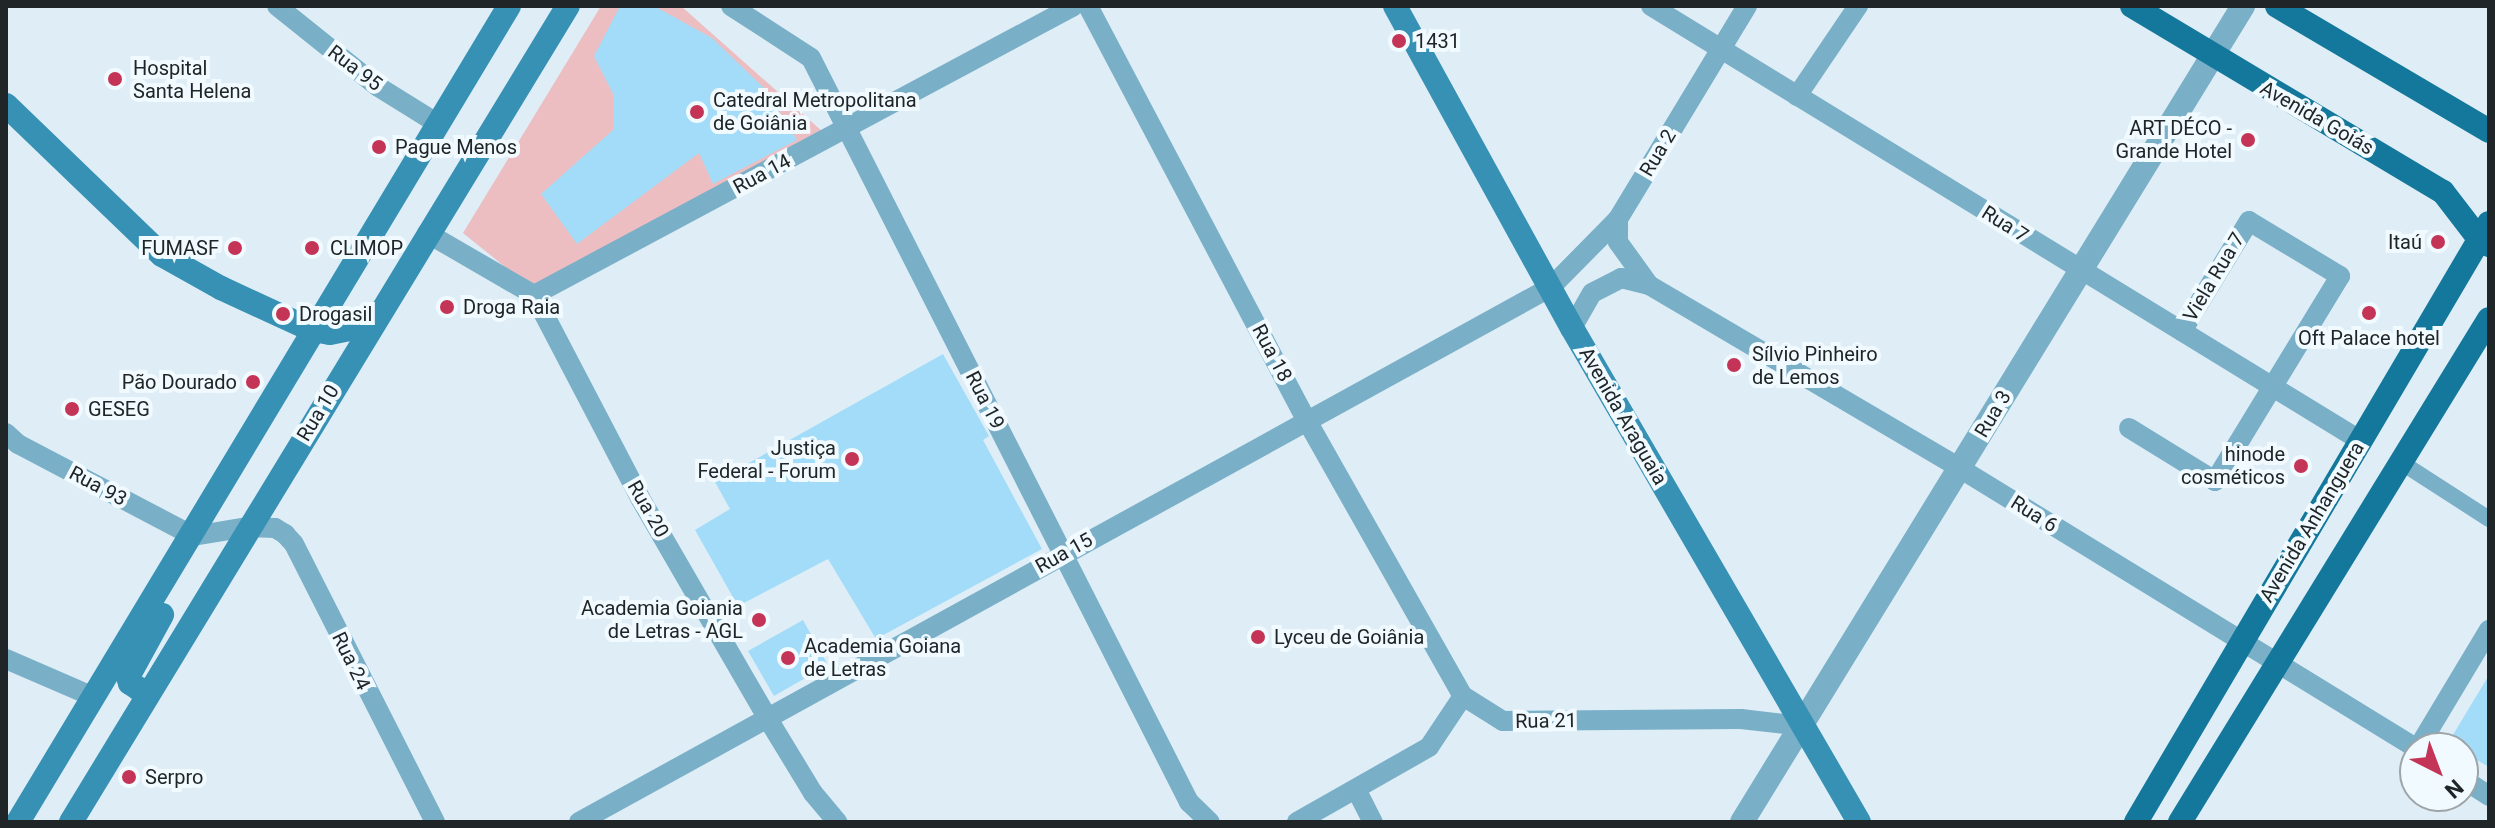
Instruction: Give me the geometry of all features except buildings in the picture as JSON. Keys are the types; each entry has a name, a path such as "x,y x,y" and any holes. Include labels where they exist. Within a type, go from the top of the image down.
{"main road":[{"path":"18,822 193,536 312,330 509,6"},
{"path":"529,69 548,6"},
{"name":"Rua 10","path":"71,822 370,325 568,6"},
{"name":"Avenida Araguaia","path":"1395,6 1572,328 1859,822"},
{"name":"Avenida Goiás","path":"2132,6 2443,192 2486,236"},
{"path":"2277,6 2489,131"},
{"path":"6,105 162,255 221,288 312,330 330,333 370,325"},
{"name":"Avenida Anhanguera","path":"2136,822 2240,642 2486,236"},
{"name":"Avenida Anhanguera","path":"2180,822 2489,319"},
{"path":"150,691 139,689 128,677 173,595 178,559"}],"street":[{"name":"Rua 95","path":"277,6 353,68 438,124"},
{"name":"Rua 19","path":"731,6 811,58 1189,802 1210,822"},
{"name":"Rua 14","path":"534,295 1074,6"},
{"name":"Rua 18","path":"1088,6 1306,419 1463,696"},
{"name":"Rua 7","path":"1651,6 2361,441"},
{"name":"Rua 2","path":"1551,287 1618,219 1747,6"},
{"path":"1797,96 1858,6"},
{"name":"Rua 3","path":"1742,822 2243,6"},
{"name":"Rua 6","path":"1618,219 1618,242 1649,285"},
{"name":"Viela Rua 7","path":"2182,331 2249,221 2340,276 2271,386"},
{"path":"427,233 534,295"},
{"name":"Rua 6","path":"1572,328 1592,293 1621,278 1649,285 1961,469 2399,737"},
{"name":"Rua 15","path":"579,822 1306,419 1551,287"},
{"name":"Rua 20","path":"534,295 640,498 768,719 813,793 837,822"},
{"path":"2129,428 2215,481 2271,386"},
{"name":"Rua 93","path":"6,433 18,444 193,536"},
{"path":"2399,461 2489,519"},
{"path":"193,536 248,527"},
{"name":"Rua 24","path":"248,527 275,528 294,544 435,822"},
{"path":"2427,732 2489,630"},
{"path":"6,659 94,697"},
{"path":"1297,822 1357,791 1429,747 1463,696"},
{"name":"Rua 21","path":"1463,696 1503,721 1741,719 1802,726"},
{"path":"1357,791 1373,822"}],"shaded area":[{"path":"601,6 681,6 823,132 530,287 463,233"}],"place":[{"name":"1431","path":"1399,41"},
{"name":"Hospital Santa Helena","path":"115,79"},
{"name":"Catedral Metropolitana de Goiânia","path":"697,112"},
{"name":"ART DÉCO - Grande Hotel","path":"2248,140"},
{"name":"Pague Menos","path":"379,147"},
{"name":"Itaú","path":"2438,242"},
{"name":"FUMASF","path":"235,248"},
{"name":"CLIMOP","path":"312,248"},
{"name":"Droga Raia","path":"447,307"},
{"name":"Oft Palace hotel","path":"2369,313"},
{"name":"Drogasil","path":"283,314"},
{"name":"Sílvio Pinheiro de Lemos","path":"1734,365"},
{"name":"Pão Dourado","path":"253,382"},
{"name":"GESEG","path":"72,409"},
{"name":"Justiça Federal - Forum","path":"852,459"},
{"name":"hinode cosméticos","path":"2301,466"},
{"name":"Academia Goiania de Letras - AGL","path":"759,620"},
{"name":"Lyceu de Goiânia","path":"1258,637"},
{"name":"Academia Goiana de Letras","path":"788,658"},
{"name":"Serpro","path":"129,777"}]}
